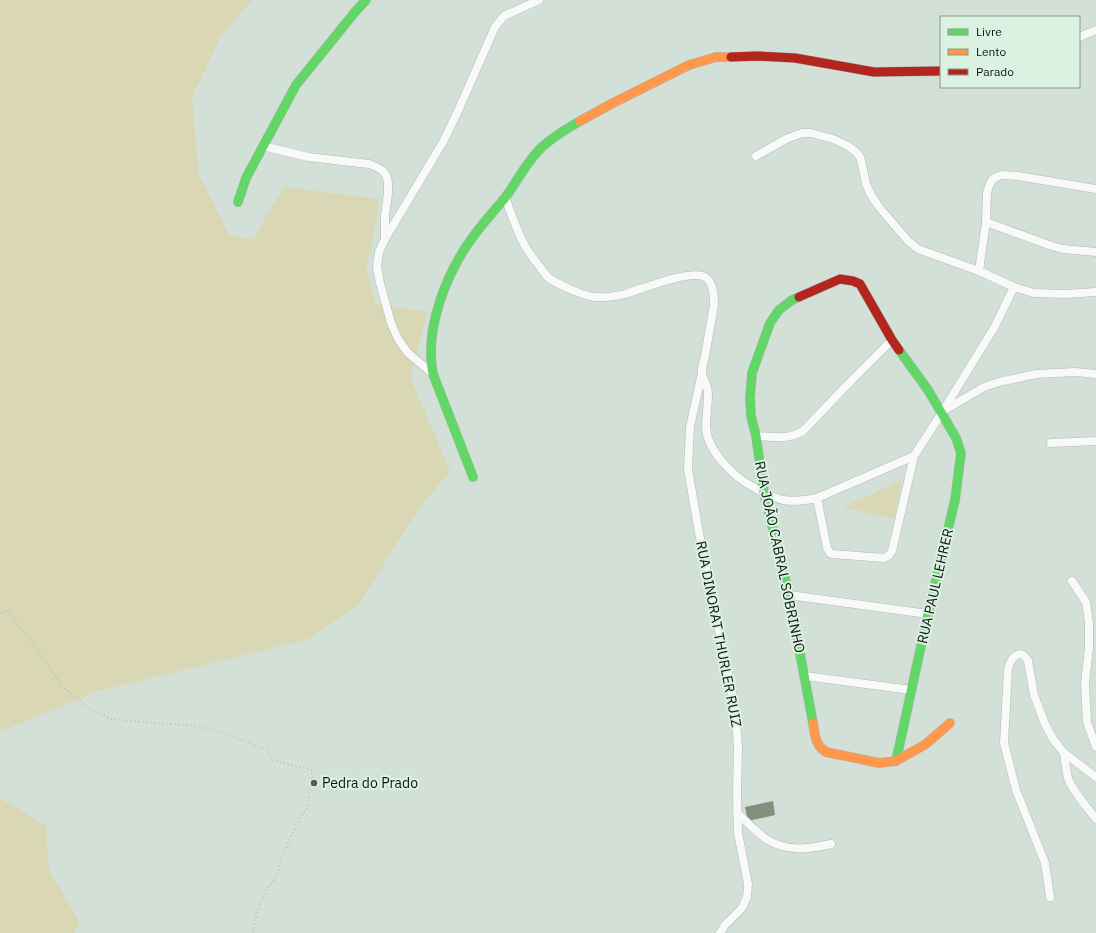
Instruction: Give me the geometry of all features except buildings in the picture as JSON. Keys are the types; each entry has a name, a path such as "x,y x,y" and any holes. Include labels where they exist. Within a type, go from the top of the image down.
{"street":[{"path":"238,202 246,178 296,85 366,0"},
{"path":"433,374 408,352 398,339 391,323 380,283 377,267 379,252 385,239 443,142 495,27 504,16 539,0"},
{"path":"1080,37 1096,30"},
{"path":"473,477 433,374 431,364 431,343 442,293 456,264 523,170 541,148 558,134 612,103 690,65 716,57 757,56 795,58 874,72 940,71"},
{"path":"756,156 786,138 802,133 822,135 848,146 856,152 860,157 866,184 875,201 908,241 918,249 979,271 1014,287 1034,293 1064,294 1096,292"},
{"path":"263,146 308,157 369,164 381,170 387,176 388,186 385,239"},
{"path":"979,271 986,222 987,193 992,180 996,177 1002,175 1018,176 1096,189"},
{"name":"RUA DINORAT THURLER RUIZ","path":"505,197 518,233 532,258 549,278 570,290 594,297 623,294 668,280 693,275 705,277 712,286 714,305 702,373 690,427 688,469 699,533 735,708 738,746 738,833 748,884 747,897 742,908 725,924 720,933"},
{"path":"986,222 1052,246 1096,252"},
{"name":"RUA JOÃO CABRAL SOBRINHO","path":"896,761 879,763 828,753 818,746 816,741 789,595 764,493 756,436 751,416 750,398 752,373 770,323 780,310 792,300 840,279 853,280 860,284 892,340 942,412"},
{"path":"817,498 827,548 830,553 884,558 889,555 892,551 914,456 994,328 1014,287"},
{"path":"756,436 785,438 795,436 804,431 892,340"},
{"path":"942,412 984,387 999,382 1036,374 1075,372 1096,374"},
{"name":"RUA DINORAT THURLER RUIZ","path":"702,373 708,392 706,428 709,440 715,452 733,473 745,483 783,501 800,502 817,498 914,456"},
{"name":"RUA PAUL LEHRER","path":"896,761 928,614 956,500 960,453 956,438 942,412"},
{"path":"1051,443 1096,441"},
{"path":"1072,581 1086,602 1089,623 1084,684 1087,722 1096,747"},
{"path":"789,595 928,614"},
{"path":"1050,897 1045,863 1016,790 1004,743 1008,670 1010,661 1016,655 1020,654 1028,661 1034,695 1045,724 1054,739 1064,753 1096,777"},
{"path":"804,676 911,690"},
{"path":"896,761 926,744 950,723"},
{"path":"1064,753 1068,779 1076,793 1096,819"},
{"path":"738,813 766,839 777,845 804,848 831,844"}],"path":[{"path":"0,613 8,611 64,687 87,707 111,719 188,725 216,730 267,750 272,760 312,770 308,806 299,818 283,855 277,875 266,891 258,908 253,933"}],"shaded area":[{"path":"0,0 252,0 221,36 192,97 199,174 229,235 253,239 284,187 379,199 377,219 366,267 376,304 428,312 410,377 450,471 419,508 359,604 309,639 95,692 0,732"},
{"path":"901,481 894,519 842,507"},
{"path":"0,798 46,826 49,870 80,923 74,933 0,933"}],"traffic: fast":[{"path":"238,202 246,178 296,85 366,0"},
{"path":"473,477 433,374 431,356 432,338 440,301 455,265 465,249 478,230 504,199 531,159 551,140 580,121"},
{"path":"799,297 792,300 779,310 770,323 752,373 750,398 751,416 756,436 764,493 789,595 813,723"},
{"path":"896,761 955,500 961,453 956,438 928,390 899,350"}],"traffic: slow":[{"path":"580,121 689,65 716,57 731,57"},
{"path":"813,723 815,736 818,743 826,752 879,763 896,761 926,744 950,723"}],"traffic: jam":[{"path":"731,57 757,56 795,58 874,72 940,71"},
{"path":"799,297 840,279 853,281 860,284 899,350"}],"place":[{"name":"Pedra do Prado","path":"314,783"}]}
